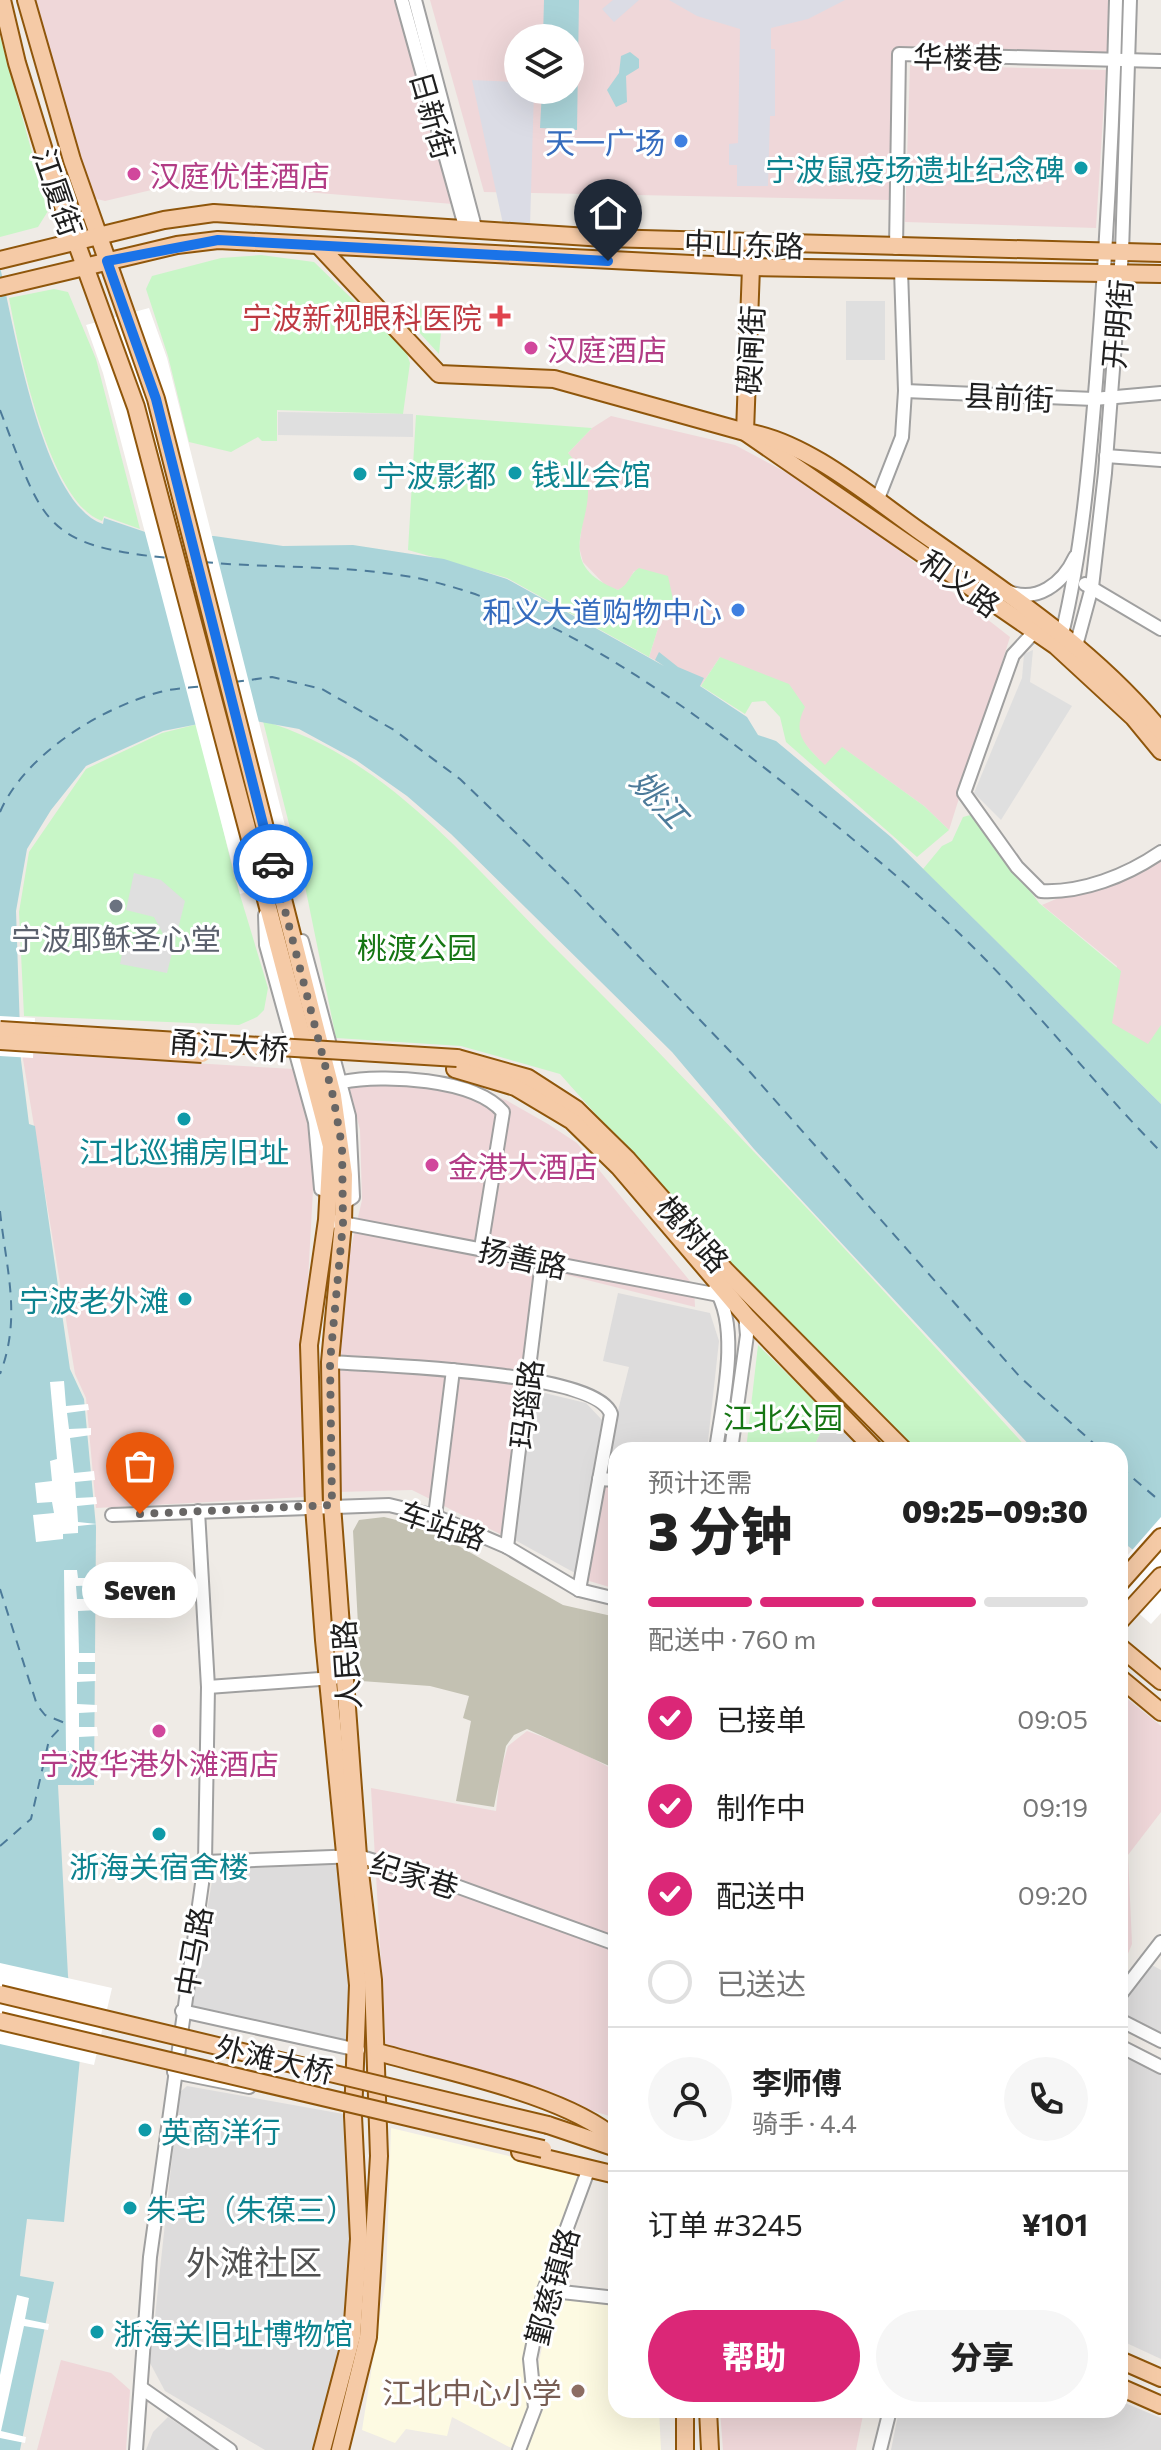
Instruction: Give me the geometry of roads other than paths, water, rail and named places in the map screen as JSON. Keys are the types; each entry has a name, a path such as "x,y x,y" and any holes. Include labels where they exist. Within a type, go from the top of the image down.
{"main road":[{"name":"江厦街","path":"2,0 17,63 76,242 136,407 271,888"},
{"name":"江厦街","path":"26,0 107,261 156,399 186,514 271,888"},
{"name":"中山东路","path":"0,260 164,220 214,213 471,230 896,248 1161,253"},
{"name":"中山东路","path":"0,287 107,261 218,240 751,267 1161,274"},
{"name":"和义路","path":"320,247 439,374 554,379 745,432 772,436 877,501 1062,634 1142,708 1161,731"},
{"name":"碶闸街","path":"745,432 751,267"},
{"name":"和义路","path":"745,432 764,449 868,513 1010,618 1035,631 1133,717 1161,751"},
{"name":"人民路","path":"271,888 339,1120 330,1362 332,1505 345,1679 358,1985 354,2109 359,2239 352,2336 322,2450"},
{"name":"甬江大桥","path":"0,1030 456,1064"},
{"name":"甬江大桥","path":"0,1041 456,1064"},
{"name":"槐树路","path":"456,1064 515,1087 572,1121 619,1167 746,1316 867,1442"},
{"name":"槐树路","path":"456,1064 528,1078 576,1109 628,1160 726,1271 896,1442"},
{"name":"人民路","path":"335,1221 309,1345 314,1506 328,1678 378,2052 368,2337 340,2450"},
{"path":"1128,1574 1161,1537"},
{"path":"1128,1612 1161,1576"},
{"path":"1128,1654 1161,1681"},
{"path":"1128,1685 1161,1712"},
{"name":"外滩大桥","path":"0,1994 548,2125 608,2145"},
{"name":"外滩大桥","path":"0,2021 543,2149 608,2171"},
{"path":"378,2052 522,2094 598,2123 608,2132"},
{"path":"378,2118 608,2172"},
{"path":"1128,2364 1161,2378"},
{"path":"1128,2391 1161,2405"},
{"path":"685,2418 685,2450"},
{"path":"708,2418 710,2450"}],"street":[{"name":"日新街","path":"402,0 471,230"},
{"name":"日新街","path":"415,0 471,230"},
{"name":"开明街","path":"1062,634 1075,580 1094,399 1115,252 1121,60 1116,0"},
{"name":"开明街","path":"1121,60 1130,0"},
{"name":"华楼巷","path":"896,248 899,54 1121,60"},
{"path":"1121,60 1161,61"},
{"path":"877,501 902,437 905,391 901,270"},
{"name":"开明街","path":"1076,646 1092,587 1106,456 1112,275"},
{"name":"县前街","path":"905,391 1110,400 1161,393"},
{"path":"1106,456 1161,460"},
{"path":"1001,589 1023,595 1052,588 1066,576 1079,547"},
{"path":"1075,580 1161,629"},
{"path":"1035,631 1013,655 964,793 1017,867 1041,891 1068,893 1106,880 1161,852"},
{"path":"271,888 295,918 342,1082 352,1136 353,1197 336,1202 321,1192 320,1152 315,1122 266,945 271,888"},
{"path":"342,1082 411,1081 462,1087 484,1095 503,1112 481,1248"},
{"name":"扬善路","path":"335,1221 719,1295"},
{"path":"680,1237 719,1295 729,1340 717,1442"},
{"name":"玛瑙路","path":"507,1547 542,1262"},
{"path":"726,1271 746,1316 747,1335 732,1442"},
{"path":"330,1362 453,1370 528,1379 585,1393 607,1404 611,1414 579,1590"},
{"path":"435,1516 453,1370"},
{"path":"599,1479 608,1480"},
{"name":"车站路","path":"112,1515 389,1505 435,1516 507,1547 579,1590 608,1597"},
{"name":"中马路","path":"136,2450 143,2389 150,2257 205,1862 208,1687 198,1511"},
{"path":"208,1687 345,1679"},
{"name":"纪家巷","path":"205,1862 351,1856 445,1882 608,1941"},
{"path":"1128,1985 1161,1942"},
{"path":"182,2011 358,2050"},
{"path":"1128,2024 1161,2041"},
{"path":"1128,2050 1161,2067"},
{"path":"174,2072 354,2109"},
{"name":"鄞慈镇路","path":"519,2450 535,2408 530,2359 544,2290 589,2168"},
{"path":"544,2290 608,2297"},
{"path":"143,2389 230,2450"},
{"path":"880,2450 888,2418"}],"water":[{"path":"544,0 579,0 579,24 543,24"},
{"path":"630,52 639,59 639,68 626,76 627,102 616,107 607,90 619,73 621,56"},
{"path":"541,104 577,104 577,130 540,128"},
{"name":"姚江","path":"0,267 23,369 47,449 63,484 82,510 103,524 104,518 157,536 214,536 283,546 353,545 444,559 507,579 664,666 655,660 659,652 678,667 704,678 700,686 747,717 758,735 776,741 891,837 1161,1104 1161,1571 1128,1546 1128,1442 1027,1442 754,1149 672,1052 451,834 407,796 356,760 299,729 234,717 163,731 86,766 51,810 27,849 16,911 21,1060 29,1124 35,1126 70,1369 84,1399 96,1527 94,1785 58,1785 68,1976 80,2058 64,2222 27,2219 20,2276 54,2282 20,2450 0,2450"}],"place":[{"name":"天一广场","path":"681,141"},
{"name":"宁波鼠疫场遗址纪念碑","path":"1081,168"},
{"name":"汉庭优佳酒店","path":"134,174"},
{"name":"宁波新视眼科医院","path":"500,316"},
{"name":"汉庭酒店","path":"531,348"},
{"name":"钱业会馆","path":"515,473"},
{"name":"宁波影都","path":"360,474"},
{"name":"和义大道购物中心","path":"738,610"},
{"name":"宁波耶稣圣心堂","path":"116,906"},
{"name":"江北巡捕房旧址","path":"184,1119"},
{"name":"金港大酒店","path":"432,1165"},
{"name":"宁波老外滩","path":"185,1299"},
{"name":"Seven","path":"140,1514"},
{"name":"宁波华港外滩酒店","path":"159,1731"},
{"name":"浙海关宿舍楼","path":"159,1834"},
{"name":"英商洋行","path":"145,2130"},
{"name":"朱宅（朱葆三）","path":"130,2208"},
{"name":"浙海关旧址博物馆","path":"97,2332"},
{"name":"江北中心小学","path":"578,2391"}],"district":[{"name":"外滩社区","path":"254,2261"}],"park label":[{"name":"桃渡公园","path":"417,946"},
{"name":"江北公园","path":"783,1416"}]}
